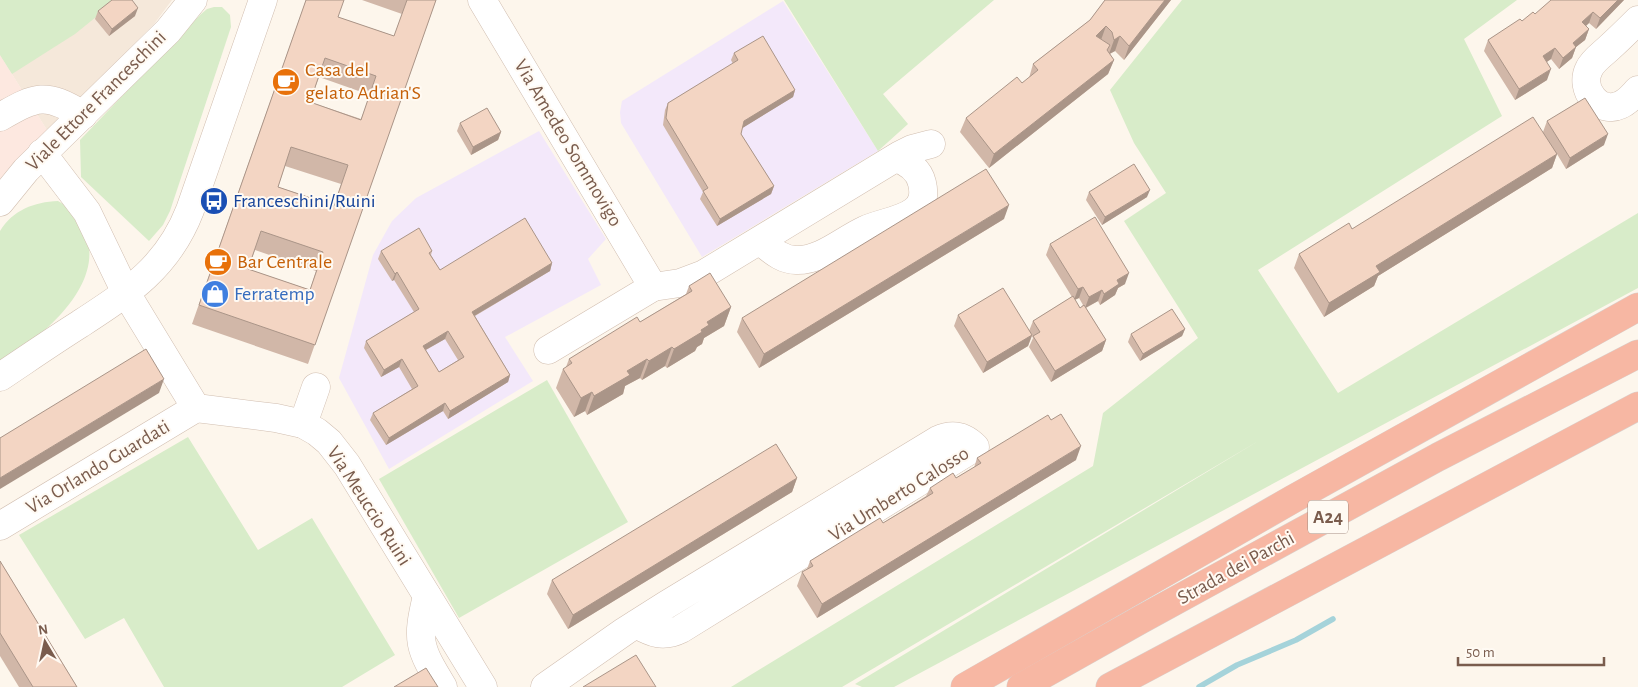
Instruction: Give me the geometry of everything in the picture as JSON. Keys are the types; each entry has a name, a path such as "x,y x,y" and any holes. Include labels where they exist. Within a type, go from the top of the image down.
{"highway":[{"path":"965,687 1293,499 1638,307"},
{"name":"Strada dei Parchi","path":"1021,687 1438,457 1638,354"},
{"name":"A24","path":"1110,687 1638,406"}],"street":[{"name":"Viale Ettore Franceschini","path":"0,202 42,153 168,31 193,0"},
{"name":"Via Amedeo Sommovigo","path":"482,0 653,287"},
{"path":"0,377 137,285 175,241 186,220 259,2"},
{"path":"1638,20 1593,63 1587,74 1586,81 1591,97 1606,107 1620,105 1638,90"},
{"path":"0,118 28,102 42,100 62,102 83,114"},
{"path":"548,350 653,287 680,283 704,274 896,158 912,149 931,144"},
{"path":"42,153 87,212 126,293 196,408"},
{"path":"760,241 782,257 804,260 820,255 869,228 911,214 922,198 922,184 918,172 904,161 896,158"},
{"path":"303,424 316,387"},
{"name":"Via Meuccio Ruini","path":"196,408 276,418 303,424 321,436 342,457 483,687"},
{"name":"Via Orlando Guardati","path":"0,526 196,408"},
{"name":"Via Umberto Calosso","path":"545,687 636,624 942,438 960,436 966,438 976,447 675,632 654,634 636,624"},
{"path":"776,538 791,561"},
{"path":"427,596 421,619 420,641 425,656 443,687"}],"shaded area":[{"path":"0,0 172,0 154,24 113,65 84,107 52,138 0,55"},
{"path":"783,1 878,151 702,257 621,123 622,101"},
{"path":"0,55 52,138 0,194"},
{"path":"539,131 606,239 588,259 601,285 505,337 533,381 389,469 339,378 373,255 392,221 416,198"}],"green space":[{"path":"0,0 117,0 75,34 12,74 0,55"},
{"path":"784,0 994,0 883,94 908,124 878,151"},
{"path":"1182,0 1517,0 1464,39 1502,116 1258,270 1338,393 1638,213 1638,288 894,687 862,687 855,684 1260,440 842,687 731,687 1093,466 1103,413 1198,338 1124,221 1166,193 1134,143 1110,90"},
{"path":"222,7 230,15 231,27 170,211 163,225 149,241 81,177 80,140 200,15 207,9"},
{"path":"58,201 75,214 88,243 88,265 83,282 73,299 46,330 0,364 0,231 11,218 25,208 41,203"},
{"path":"547,380 628,522 459,618 379,479"},
{"path":"188,437 258,550 312,518 395,655 342,687 164,687 124,618 85,639 19,535"}],"building":[{"path":"112,0 132,0 138,8 112,29 98,11"},
{"path":"306,0 344,0 338,17 394,36 407,0 436,0 315,345 199,305","holes":["325,58 376,76 361,120 310,102","291,147 348,165 334,206 278,187","261,231 323,252 310,290 248,269"]},
{"path":"1105,0 1165,0 1129,46 1120,36 1114,40 1112,32 1106,26 1096,36 1110,45 1107,50 1114,60 994,154 966,118 1017,77 1022,83 1038,70 1033,64 1090,20"},
{"path":"1551,0 1618,0 1600,18 1593,12 1582,22 1589,29 1573,43 1576,47 1563,58 1555,48 1543,56 1551,69 1519,89 1488,40 1520,19 1522,21 1533,12 1535,14"},
{"path":"763,36 795,90 744,121 741,134 774,186 720,219 703,191 708,188 666,118 668,103 738,60 734,53"},
{"path":"1585,98 1608,134 1570,158 1547,121"},
{"path":"487,108 501,132 473,147 460,123"},
{"path":"1533,117 1557,154 1376,266 1380,272 1329,303 1299,254 1349,223 1352,229"},
{"path":"1134,164 1150,190 1105,217 1089,192"},
{"path":"986,169 1009,205 764,354 742,318"},
{"path":"1095,217 1129,273 1117,280 1119,284 1104,294 1102,290 1089,297 1083,287 1078,289 1050,244"},
{"path":"525,218 552,263 472,312 510,375 450,411 445,403 389,438 373,413 418,386 402,359 384,370 366,341 419,309 397,272 395,274 381,251 419,228 432,251 429,253 440,270","holes":["448,331 464,357 439,372 423,346"]},
{"path":"710,273 731,307 707,322 709,325 701,330 702,332 674,349 672,347 649,361 647,359 627,371 630,375 594,396 592,392 581,398 563,369 572,363 569,359 637,317 640,322 692,291 689,286"},
{"path":"1003,288 1032,335 987,362 958,315"},
{"path":"1073,296 1080,308 1084,305 1106,340 1055,371 1033,336 1040,332 1033,321"},
{"path":"1172,309 1185,329 1143,354 1131,334"},
{"path":"146,349 164,379 0,478 0,438"},
{"path":"1061,414 1081,446 822,604 802,572 813,566 810,561 880,518 883,523 933,493 930,488 953,473 956,478 981,463 977,458 1048,415 1051,420"},
{"path":"776,444 797,478 573,615 552,580"},
{"path":"0,561 77,687 33,687 0,633"},
{"path":"636,655 656,687 583,687"},
{"path":"426,668 438,687 394,687"}],"waterway":[{"path":"1199,687 1237,665 1296,640 1333,619"}],"place":[{"name":"Casa del gelato Adrian'S","path":"286,82"},
{"name":"Franceschini/Ruini","path":"214,201"},
{"name":"Bar Centrale","path":"218,262"},
{"name":"Ferratemp","path":"215,294"}]}
